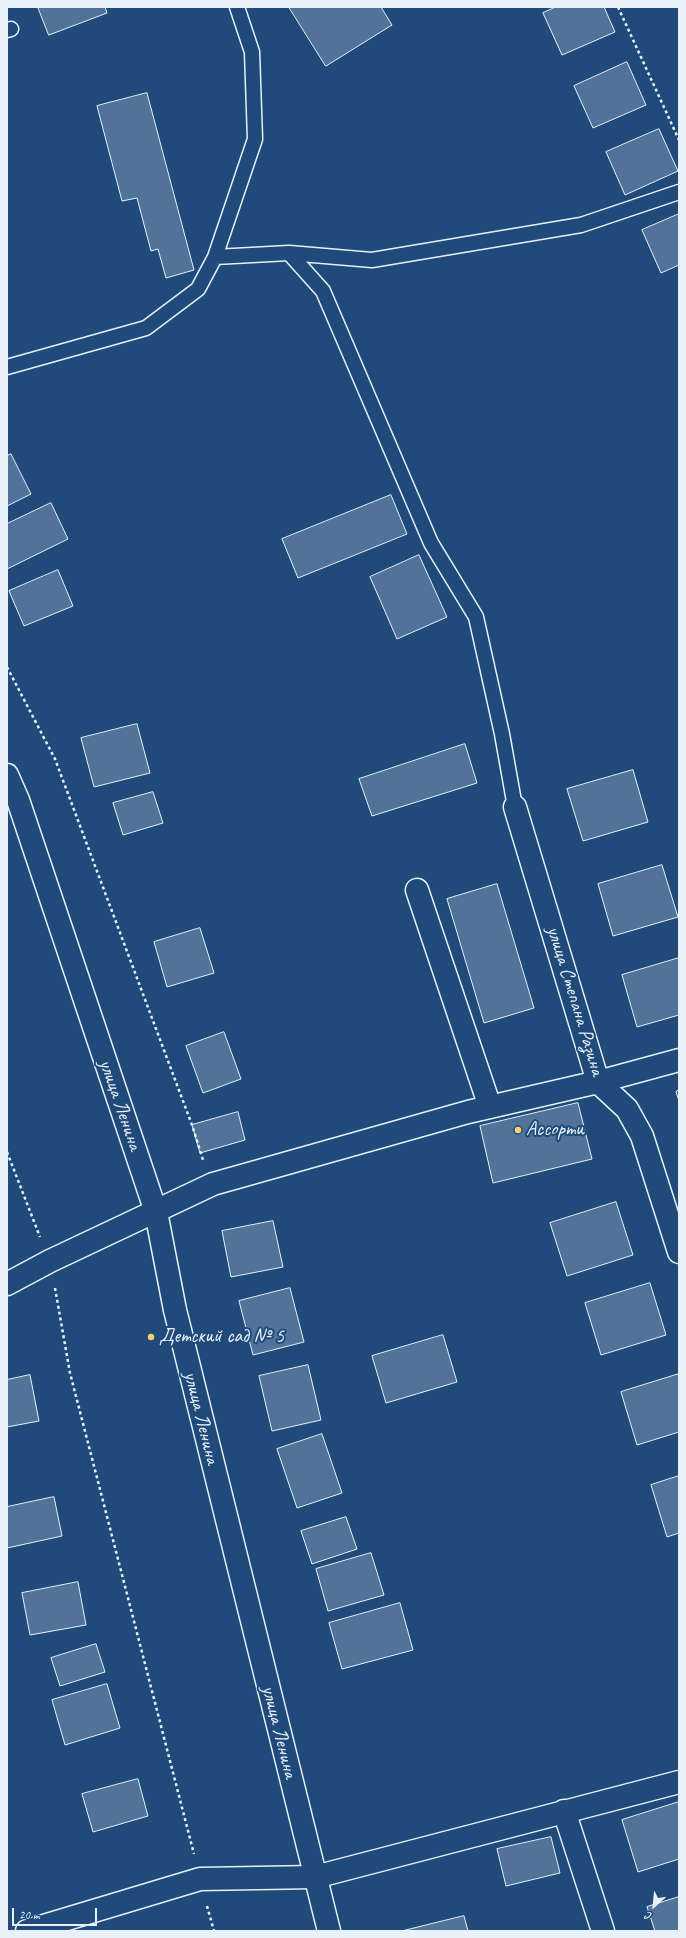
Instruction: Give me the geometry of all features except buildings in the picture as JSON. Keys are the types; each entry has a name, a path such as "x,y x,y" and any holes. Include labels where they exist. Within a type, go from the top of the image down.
{"street":[{"name":"улица Ленина","path":"7,775 18,800 156,1212 175,1310 329,1931"},
{"name":"улица Степана Разина","path":"515,807 598,1082 627,1109 642,1136 679,1252"},
{"path":"417,890 490,1107"},
{"path":"7,1284 50,1261 214,1184 490,1107 598,1082 679,1060"},
{"path":"27,1931 200,1879 315,1877 679,1782"},
{"path":"564,1811 603,1931"}],"lane":[{"path":"7,367 146,328 198,289 215,257 255,139 252,52 237,7"},
{"path":"215,257 289,253 372,260 581,225 679,192"},
{"path":"289,253 323,291 431,543 476,617 502,734 515,807"}],"path":[{"path":"618,7 679,140"},
{"path":"7,667 55,759 189,1117 200,1153 214,1184"},
{"path":"7,1152 50,1261 70,1373 214,1931"}],"place":[{"name":"Ассорти","path":"518,1130"},
{"name":"Детский сад № 5","path":"151,1337"}]}
